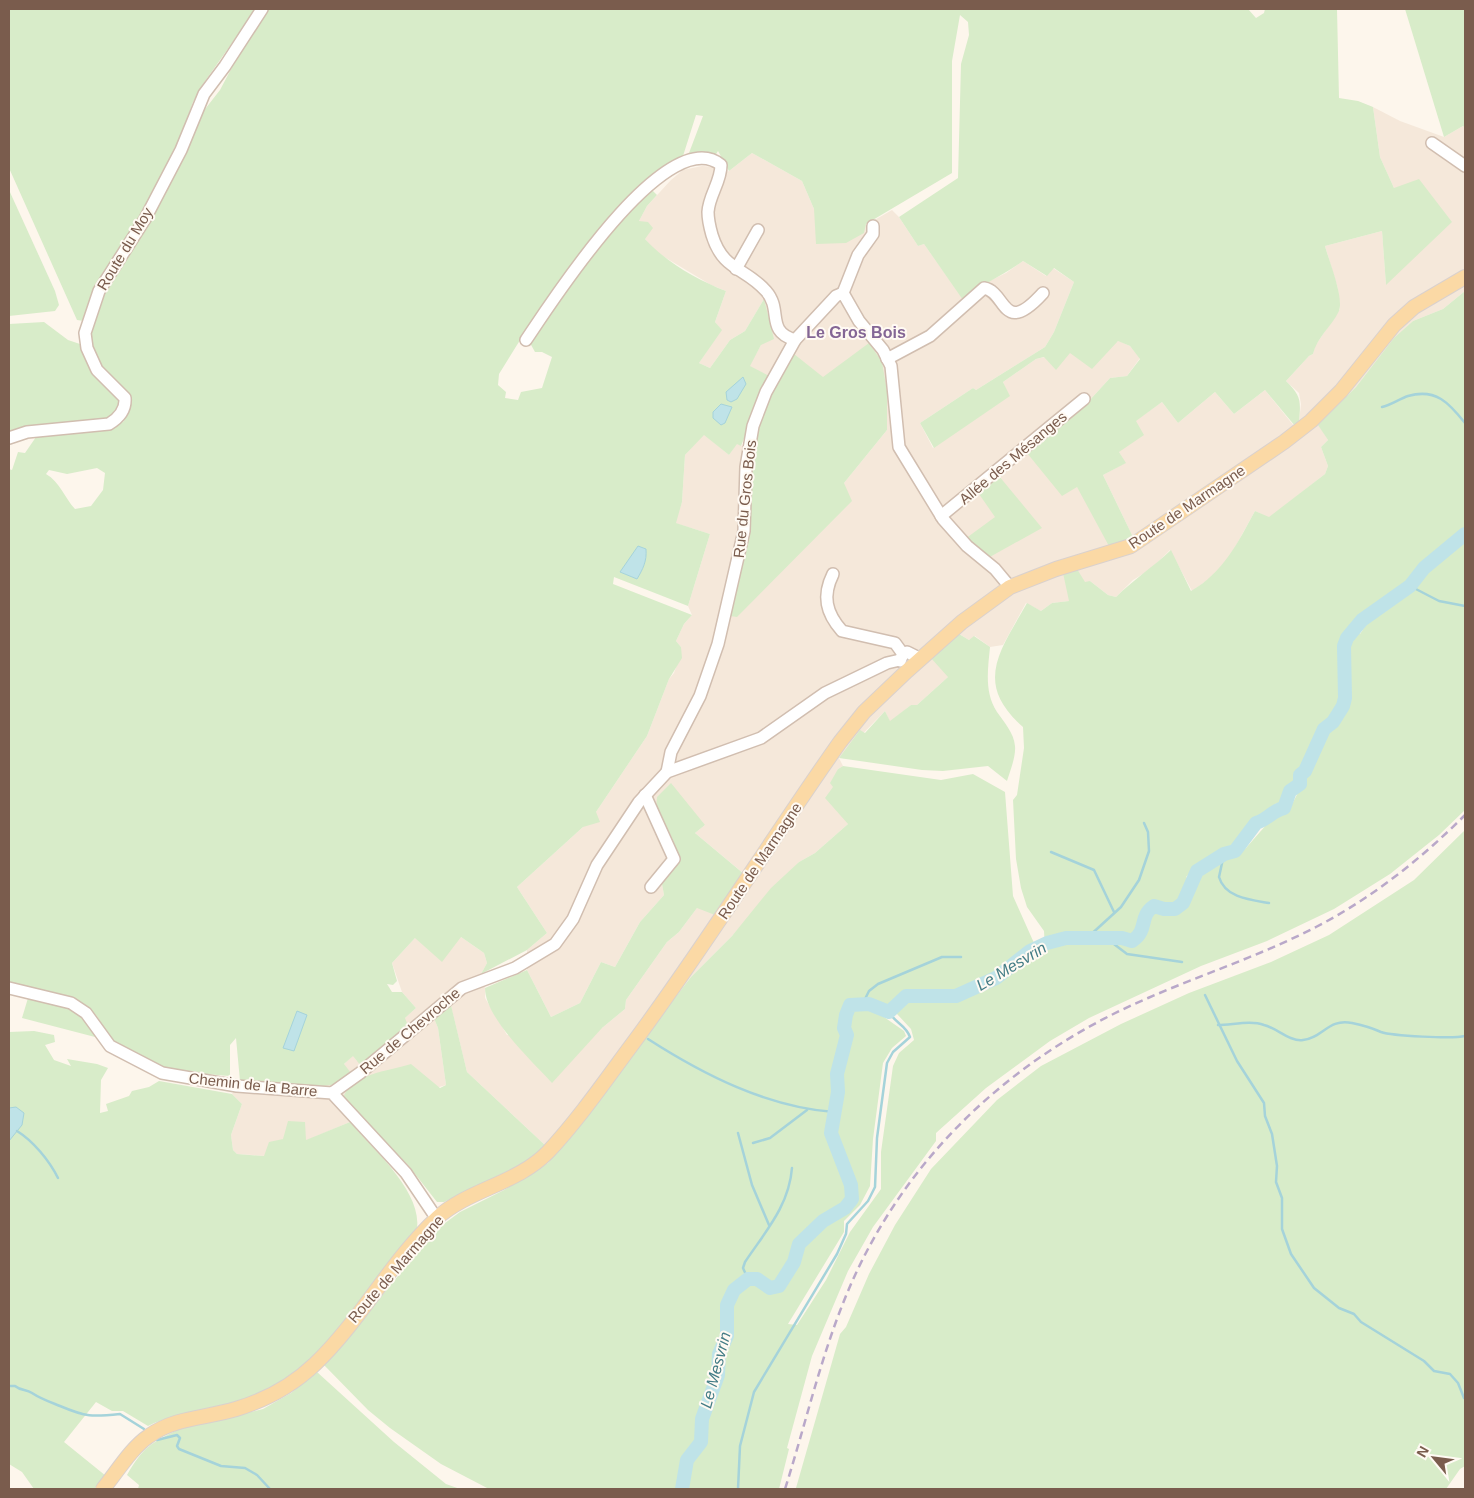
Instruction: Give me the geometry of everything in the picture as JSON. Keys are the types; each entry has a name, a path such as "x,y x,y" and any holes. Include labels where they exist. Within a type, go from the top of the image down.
{"main road":[{"name":"Route de Marmagne","path":"103,1489 147,1436 165,1426 183,1420 235,1410 266,1398 290,1385 324,1355 437,1219 464,1199 517,1174 547,1153 604,1082 665,1000 840,742 903,662 921,658 962,622 1010,587 1056,569 1131,546 1160,528 1311,421 1341,391 1394,325 1414,307 1465,277"}],"street":[{"name":"Route du Moy","path":"9,438 27,432 109,424 119,417 124,408 125,398 102,376 89,355 85,341 87,325 102,284 136,236 181,150 204,94 225,66 262,9"},
{"path":"1432,143 1465,166"},
{"path":"526,340 564,284 608,226 668,168 690,159 714,160 721,165 721,175 710,202 708,213 717,250 736,269 766,291 772,300 780,332 784,360"},
{"path":"872,226 873,234 858,255 843,293 859,321 884,350 891,366 899,447 941,516 1010,587"},
{"path":"736,269 758,230"},
{"path":"887,359 930,336 984,288 988,289 1005,308 1018,312 1026,310 1043,293"},
{"name":"Rue du Gros Bois","path":"667,772 671,752 700,696 718,644 744,531 746,467 753,426 766,392 795,340 836,296 843,293"},
{"path":"780,332 784,336 795,340"},
{"name":"Allée des Mésanges","path":"941,516 995,474 1084,399"},
{"path":"833,574 827,586 826,600 828,610 842,631 895,643 903,662"},
{"name":"Rue de Chevroche","path":"332,1093 360,1073 453,994 470,983 514,968 555,944 574,919 597,864 645,795 667,772 761,738 825,693 887,663 903,662"},
{"path":"645,795 674,859 651,887"},
{"name":"Chemin de la Barre","path":"9,988 71,1003 86,1014 110,1046 141,1064 162,1073 228,1085 332,1093 406,1173 437,1219"}],"shaded area":[{"path":"1373,107 1400,121 1444,137 1463,126 1465,128 1465,291 1443,309 1413,321 1394,339 1356,387 1319,425 1328,440 1321,447 1328,466 1325,474 1269,518 1255,511 1228,560 1209,579 1192,591 1170,550 1151,569 1133,580 1116,597 1108,595 1090,581 1069,601 1052,603 1041,611 1026,603 1003,645 990,647 975,636 969,640 959,634 948,677 917,705 911,705 890,722 885,711 839,758 843,766 838,769 833,787 848,824 815,853 799,862 732,936 691,977 565,1144 546,1146 467,1072 450,1002 433,1016 438,1028 446,1085 355,1112 350,1122 305,1141 283,1139 265,1156 237,1154 233,1150 231,1135 242,1104 232,1094 240,1081 323,1086 353,1055 357,1061 416,1008 402,992 392,963 415,938 461,937 484,953 487,963 481,974 485,988 485,998 507,1035 602,1028 625,1009 626,1000 667,942 679,932 697,908 743,873 695,833 705,825 662,822 673,840 680,862 662,884 664,895 640,922 615,967 601,962 580,1003 551,1017 527,970 527,950 547,933 517,887 583,827 596,812 647,736 669,679 674,673 681,653 681,647 676,641 684,624 692,615 688,606 710,534 675,523 682,502 685,455 704,434 729,455 737,443 753,452 747,531 845,489 844,483 887,430 794,355 777,381 749,366 761,345 764,299 745,331 730,340 710,368 699,363 721,330 715,322 726,291 711,285 656,252 645,239 639,221 647,206 671,180 683,170 702,166 714,167 715,177 729,171 752,153 802,181 814,209 866,225 892,210 899,217 918,246 924,244 963,299 979,286 1006,273 1023,261 1046,276 1053,268 1074,282 1054,332 1045,347 976,390 973,388 920,423 933,448 1009,396 1003,382 1036,359 1119,341 1130,346 1140,358 1127,376 1110,378 1088,402 1077,487 1133,537 1103,475 1125,463 1119,452 1135,421 1162,402 1178,423 1215,392 1234,414 1265,390 1294,426 1299,422 1301,404 1299,393 1286,381 1313,354 1315,346 1340,309 1338,289 1325,246 1382,231 1386,285 1394,188 1380,157"}],"green space":[{"path":"9,9 256,9 203,84 193,102 178,143 84,321 77,320 9,168"},
{"path":"269,9 1248,9 1256,18 1264,13 1265,9 1337,9 1339,98 1358,101 1373,107 1380,157 1394,188 1419,179 1452,222 1386,285 1382,231 1325,246 1338,288 1339,311 1321,337 1313,354 1286,381 1299,399 1299,422 1295,426 1265,390 1234,414 1215,392 1178,423 1162,402 1136,421 1144,435 1119,452 1126,463 1103,475 1133,537 1110,548 1077,487 1062,496 1027,453 1088,402 1110,378 1127,376 1140,359 1130,346 1118,341 1092,369 1070,353 1056,370 1044,357 1036,359 1003,382 1010,396 934,448 920,423 973,388 976,390 1045,347 1054,332 1074,282 1054,268 1047,276 1023,261 963,300 924,244 918,246 899,217 958,178 961,64 969,35 968,22 960,15 952,61 952,173 866,224 864,233 846,243 816,244 814,209 802,181 752,153 729,171 718,151 715,156 689,153 703,116 696,115 683,156 685,158 665,169 597,235 545,303 499,374 498,385 506,392 505,398 518,400 521,392 542,388 552,357 542,352 535,352 530,343 556,302 600,242 616,223 651,189 657,195 647,206 639,221 648,222 653,228 645,239 682,270 726,291 715,322 722,330 699,363 710,368 730,340 745,331 764,299 774,339 761,345 750,366 769,376 741,446 737,444 729,455 704,435 685,455 682,502 676,523 710,534 688,606 614,577 613,584 692,615 684,624 676,641 681,647 682,658 669,679 647,736 596,812 600,822 583,827 517,887 547,933 527,950 481,974 487,963 484,953 461,937 442,962 415,938 392,963 397,981 393,985 387,984 392,992 402,992 416,1008 405,1018 408,1026 361,1066 353,1056 344,1064 351,1073 338,1084 323,1086 240,1081 236,1038 230,1045 230,1076 169,1068 139,1059 126,1051 110,1038 93,1012 80,1004 40,990 9,983 9,469 12,470 18,452 25,453 36,437 115,428 124,421 131,399 129,393 103,369 92,346 91,334 106,288 136,245 181,162 202,113 220,90 238,56","holes":["97,468 105,473 103,490 91,506 75,509 55,481 46,474 49,470 67,474","638,547 646,549 646,557 637,579 620,572"]},
{"path":"1405,9 1465,9 1465,128 1463,126 1444,137"},
{"path":"9,190 55,291 59,305 55,311 9,316"},
{"path":"1465,291 1465,530 1430,556 1407,584 1351,624 1360,634 1370,619 1400,601 1428,568 1465,539 1465,810 1439,835 1390,874 1334,909 1267,941 1201,966 1089,1018 1050,1041 986,1088 936,1133 936,1141 873,1227 848,1271 812,1356 787,1448 789,1449 779,1489 489,1489 441,1464 368,1410 324,1365 437,1229 460,1212 504,1190 548,1163 691,977 732,936 771,888 799,862 815,853 848,824 825,798 833,787 830,783 838,769 843,766 941,780 973,774 1005,792 1013,896 1034,943 1045,950 1044,931 1027,907 1021,888 1016,859 1013,800 1017,795 1024,748 1023,727 1008,711 999,696 995,681 996,666 1001,652 1027,603 1041,611 1052,603 1069,601 1063,573 1077,569 1085,582 1090,581 1108,595 1116,597 1171,550 1191,591 1203,583 1213,575 1229,556 1255,511 1269,517 1325,474 1328,466 1321,447 1328,440 1318,425 1356,387 1394,338 1413,321 1443,309","holes":["1295,783 1301,787 1290,808 1273,817 1246,848 1234,857 1213,864 1202,872 1195,883 1186,877 1198,866 1242,838 1250,823 1275,804 1284,802 1287,788","897,1014 911,1029 914,1040 899,1053 893,1066 881,1152 881,1189 850,1232 826,1280 797,1325 788,1324 844,1232 844,1221 860,1205 870,1186 873,1139 883,1063 892,1048 906,1036 904,1031 884,1017"]},
{"path":"44,322 68,340 83,345 123,399 113,419 9,434 9,324"},
{"path":"869,343 882,362 887,391 887,430 844,483 852,501 737,617 730,616 747,531 753,452 768,397 794,354 823,377"},
{"path":"999,476 1042,528 988,558 965,539 995,517 979,494"},
{"path":"959,634 969,640 974,636 990,647 988,680 990,696 997,712 1011,732 1015,746 1014,759 1007,781 988,766 943,771 922,770 839,758 860,730 865,733 885,711 890,721 911,705 917,705 948,677 931,658"},
{"path":"671,783 705,825 695,833 744,874 715,915 697,908 679,932 667,942 626,1000 625,1009 602,1028 552,1083 501,1025 487,1000 485,988 527,970 551,1017 580,1003 601,962 615,967 640,922 664,895 662,884 680,862 673,840 656,808 657,797"},
{"path":"1465,830 1465,1466 1460,1469 1446,1489 796,1488 840,1334 846,1327 869,1274 895,1225 931,1169 997,1100 1041,1066 1121,1024 1189,993 1271,962 1329,935 1414,880"},
{"path":"28,998 59,1004 79,1012 92,1027 95,1037 22,1018"},
{"path":"450,1001 467,1072 546,1146 522,1164 444,1202 437,1202 408,1165 343,1099 353,1084 361,1079 411,1064 440,1088 446,1085 438,1028 433,1016"},
{"path":"34,1031 54,1035 55,1042 45,1045 54,1060 71,1066 67,1059 97,1064 108,1068 101,1080 100,1113 108,1111 106,1104 129,1096 132,1091 149,1087 159,1081 232,1094 242,1104 231,1135 233,1150 237,1154 264,1156 269,1142 283,1139 288,1121 305,1122 306,1140 350,1122 394,1171 412,1199 416,1214 417,1228 365,1297 325,1345 303,1366 281,1383 244,1400 174,1416 148,1426 123,1411 112,1411 96,1402 64,1442 106,1476 94,1489 34,1489 22,1472 9,1464 9,1032"},
{"path":"317,1372 394,1442 446,1484 460,1489 138,1489 139,1485 127,1475 143,1452 161,1438 179,1429 263,1409 291,1393"}],"water":[{"path":"743,377 746,384 737,399 731,402 727,400 726,392"},
{"path":"721,404 732,407 725,423 721,425 713,418 713,412"},
{"path":"638,546 646,549 646,557 637,579 620,572"},
{"path":"297,1011 307,1015 294,1051 283,1048"},
{"path":"16,1107 24,1113 22,1125 9,1141 9,1108"}],"waterway":[{"path":"1382,407 1408,396 1426,394 1441,399 1465,423"},
{"name":"Le Mesvrin","path":"682,1489 687,1460 701,1442 702,1419 718,1375 719,1354 727,1336 727,1305 734,1290 748,1279 757,1279 770,1288 779,1286 794,1262 799,1244 823,1221 845,1208 852,1199 851,1185 831,1133 838,1092 837,1074 847,1035 844,1028 850,1005 869,1004 889,1012 906,996 956,996 996,978 1030,951 1047,943 1066,938 1122,938 1132,941 1137,937 1146,915 1154,906 1164,909 1175,909 1183,903 1197,871 1224,854 1235,851 1256,823 1284,808 1290,791 1300,784 1300,775 1305,771 1324,729 1333,722 1343,706 1345,698 1344,646 1347,638 1362,620 1410,586 1424,568 1465,534"},
{"path":"1410,586 1439,601 1465,606"},
{"path":"1087,938 1121,907 1139,880 1149,851 1148,832 1144,823"},
{"path":"1051,852 1094,870 1114,912"},
{"path":"1224,854 1219,877 1227,890 1240,897 1269,903"},
{"path":"1106,938 1127,954 1182,962"},
{"path":"863,1003 869,991 878,984 942,957 961,957"},
{"path":"1205,995 1237,1061 1264,1103 1265,1116 1272,1134 1277,1166 1276,1182 1282,1198 1282,1229 1291,1254 1314,1288 1339,1308 1354,1314 1361,1322 1424,1361 1434,1371 1450,1374 1458,1383 1464,1398"},
{"path":"738,1489 740,1446 754,1392 837,1254 846,1234 847,1224 868,1201 875,1187 877,1138 887,1063 893,1052 910,1037 889,1012"},
{"path":"1218,1025 1259,1024 1298,1040 1316,1036 1331,1026 1344,1022 1397,1035 1465,1036"},
{"path":"648,1039 691,1065 737,1087 785,1104 834,1112"},
{"path":"753,1143 770,1138 807,1110"},
{"path":"17,1131 40,1152 58,1178"},
{"path":"738,1133 752,1185 769,1225"},
{"path":"748,1279 743,1268 745,1262 781,1207 790,1182 792,1168"},
{"path":"9,1386 15,1386 49,1402 83,1414 96,1416 120,1414 144,1429"},
{"path":"157,1440 177,1435 180,1438 177,1446 179,1449 221,1466 245,1468 257,1475 270,1489"}],"railway":[{"path":"785,1489 838,1315 872,1242 900,1196 933,1154 969,1115 1009,1080 1053,1049 1099,1021 1148,998 1275,947 1337,916 1395,877 1465,815"}],"district":[{"name":"Le Gros Bois","path":"856,332"}]}
